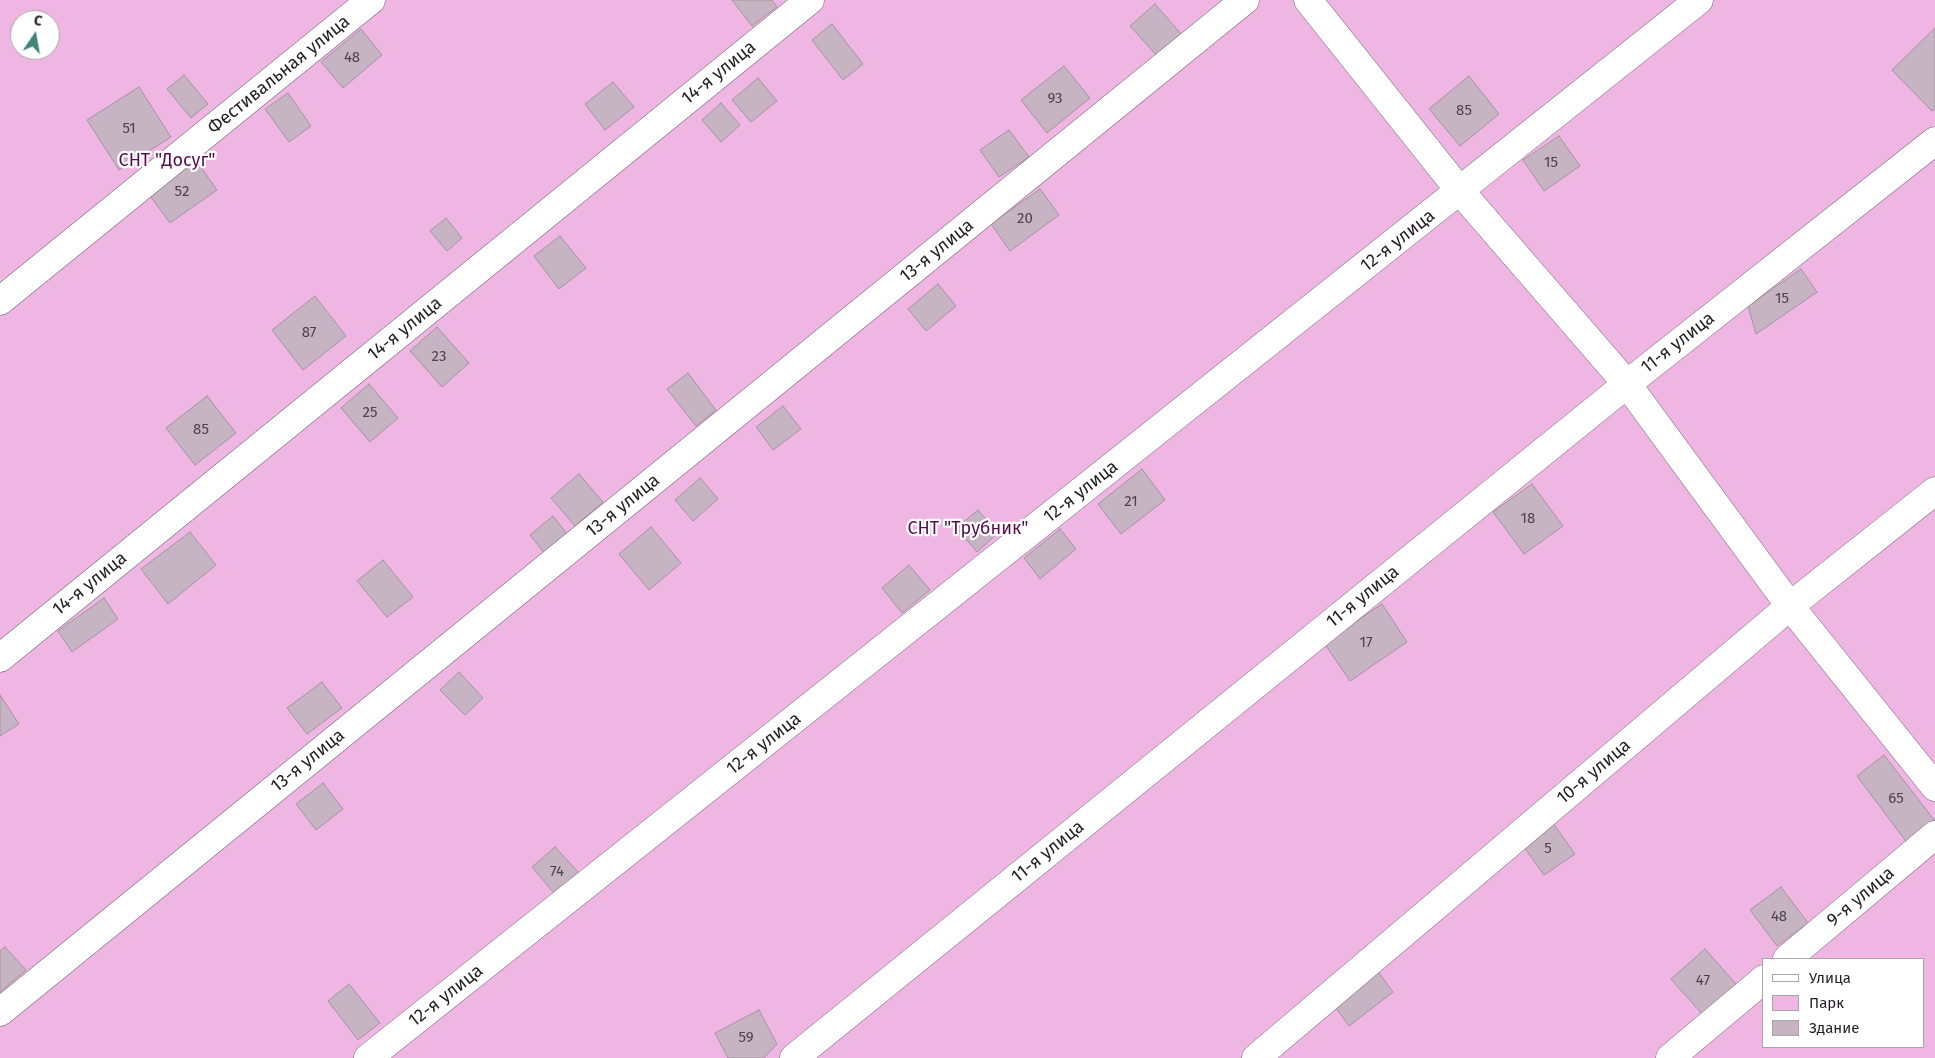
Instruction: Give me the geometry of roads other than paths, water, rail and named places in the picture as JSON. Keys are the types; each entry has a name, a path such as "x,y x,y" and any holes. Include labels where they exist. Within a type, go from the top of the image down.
{"lane":[{"name":"Фестивальная улица","path":"0,301 371,0"},
{"name":"14-я улица","path":"0,658 810,0"},
{"name":"13-я улица","path":"0,1012 1245,0"},
{"path":"1308,0 1460,191 1626,384 1790,606 1935,786"},
{"name":"12-я улица","path":"368,1058 1698,0"},
{"name":"11-я улица","path":"794,1058 1626,384 1935,141"},
{"name":"10-я улица","path":"1256,1058 1790,606 1935,491"},
{"name":"9-я улица","path":"1788,958 1935,835"},
{"path":"1670,1058 1762,981"}],"park label":[{"name":"СНТ \"Досуг\"","path":"167,161"},
{"name":"СНТ \"Трубник\"","path":"968,529"}]}
